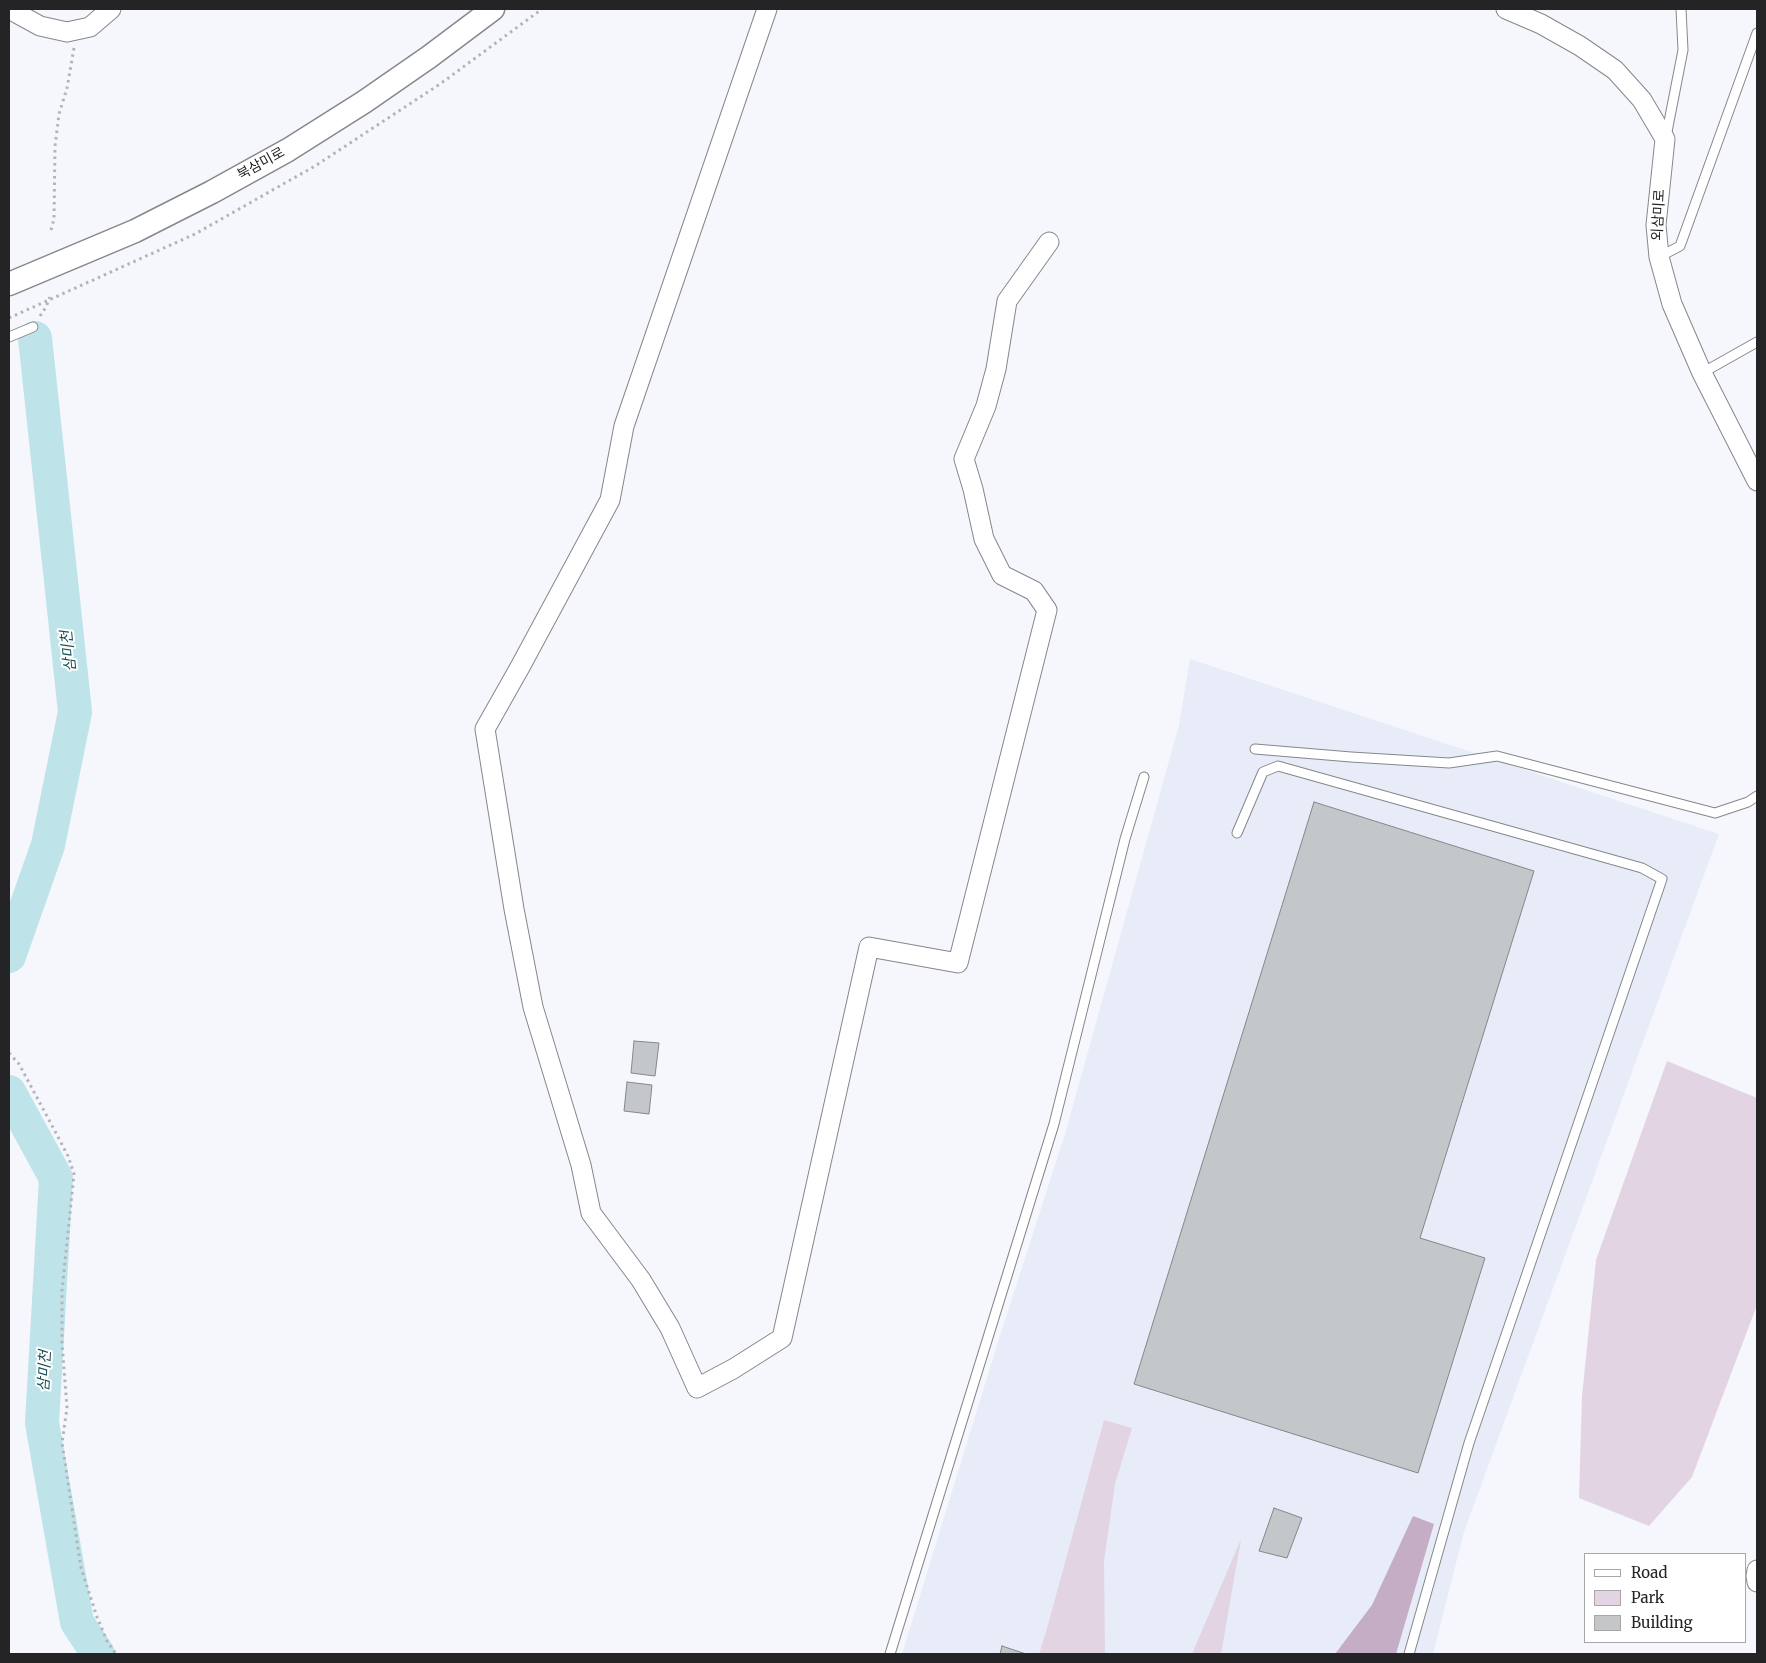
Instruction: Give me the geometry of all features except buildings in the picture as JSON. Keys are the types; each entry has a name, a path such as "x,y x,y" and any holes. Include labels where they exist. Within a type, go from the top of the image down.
{"street":[{"path":"9,10 40,26 67,32 90,27 111,9"},
{"name":"북삼미로","path":"9,284 135,231 212,192 288,150 364,102 429,57 493,9"},
{"path":"767,9 624,426 610,500 485,729 514,909 534,1007 581,1165 591,1213 646,1288 670,1328 697,1388 733,1369 782,1338 869,947 958,962 1047,610 1034,591 1002,575 984,539 964,459 986,406 996,369 1007,301 1049,242"},
{"path":"1506,9 1541,24 1580,46 1615,70 1642,100 1665,139"},
{"name":"외삼미로","path":"1665,139 1656,225 1659,257 1672,304 1702,374 1757,481"},
{"path":"1757,1570 1757,1582"}],"lane":[{"path":"1665,139 1683,50 1681,9"},
{"path":"1659,257 1680,246 1757,33"},
{"path":"9,336 32,327"},
{"path":"1702,374 1757,342"},
{"path":"1256,749 1450,763 1497,756 1715,813 1748,802 1757,796"},
{"path":"1237,833 1263,772 1278,766 1642,868 1662,879 1469,1443 1408,1654"},
{"path":"890,1654 1054,1124 1125,839 1144,777"}],"path":[{"path":"51,230 54,218 55,146 59,114 72,63 76,30"},
{"path":"32,327 46,307 50,297"},
{"path":"9,1053 19,1064 68,1156 74,1174 62,1291 62,1343 67,1408 62,1444 81,1568 97,1617 107,1641 116,1654"}],"shaded area":[{"path":"1190,659 1719,834 1464,1532 1433,1654 902,1654 997,1345 1065,1134 1179,725"},
{"path":"1413,1516 1434,1524 1396,1654 1335,1654 1372,1605"}],"green space":[{"path":"1667,1061 1757,1098 1757,1305 1692,1477 1649,1526 1579,1498 1582,1396 1596,1260"},
{"path":"1104,1420 1132,1428 1115,1484 1104,1561 1105,1654 1039,1654 1046,1632"},
{"path":"1241,1539 1221,1654 1192,1654"}],"waterway":[{"name":"삼미천","path":"9,956 48,845 75,712 35,338"},
{"name":"삼미천","path":"9,1092 56,1178 42,1423 77,1622 98,1654"}]}
